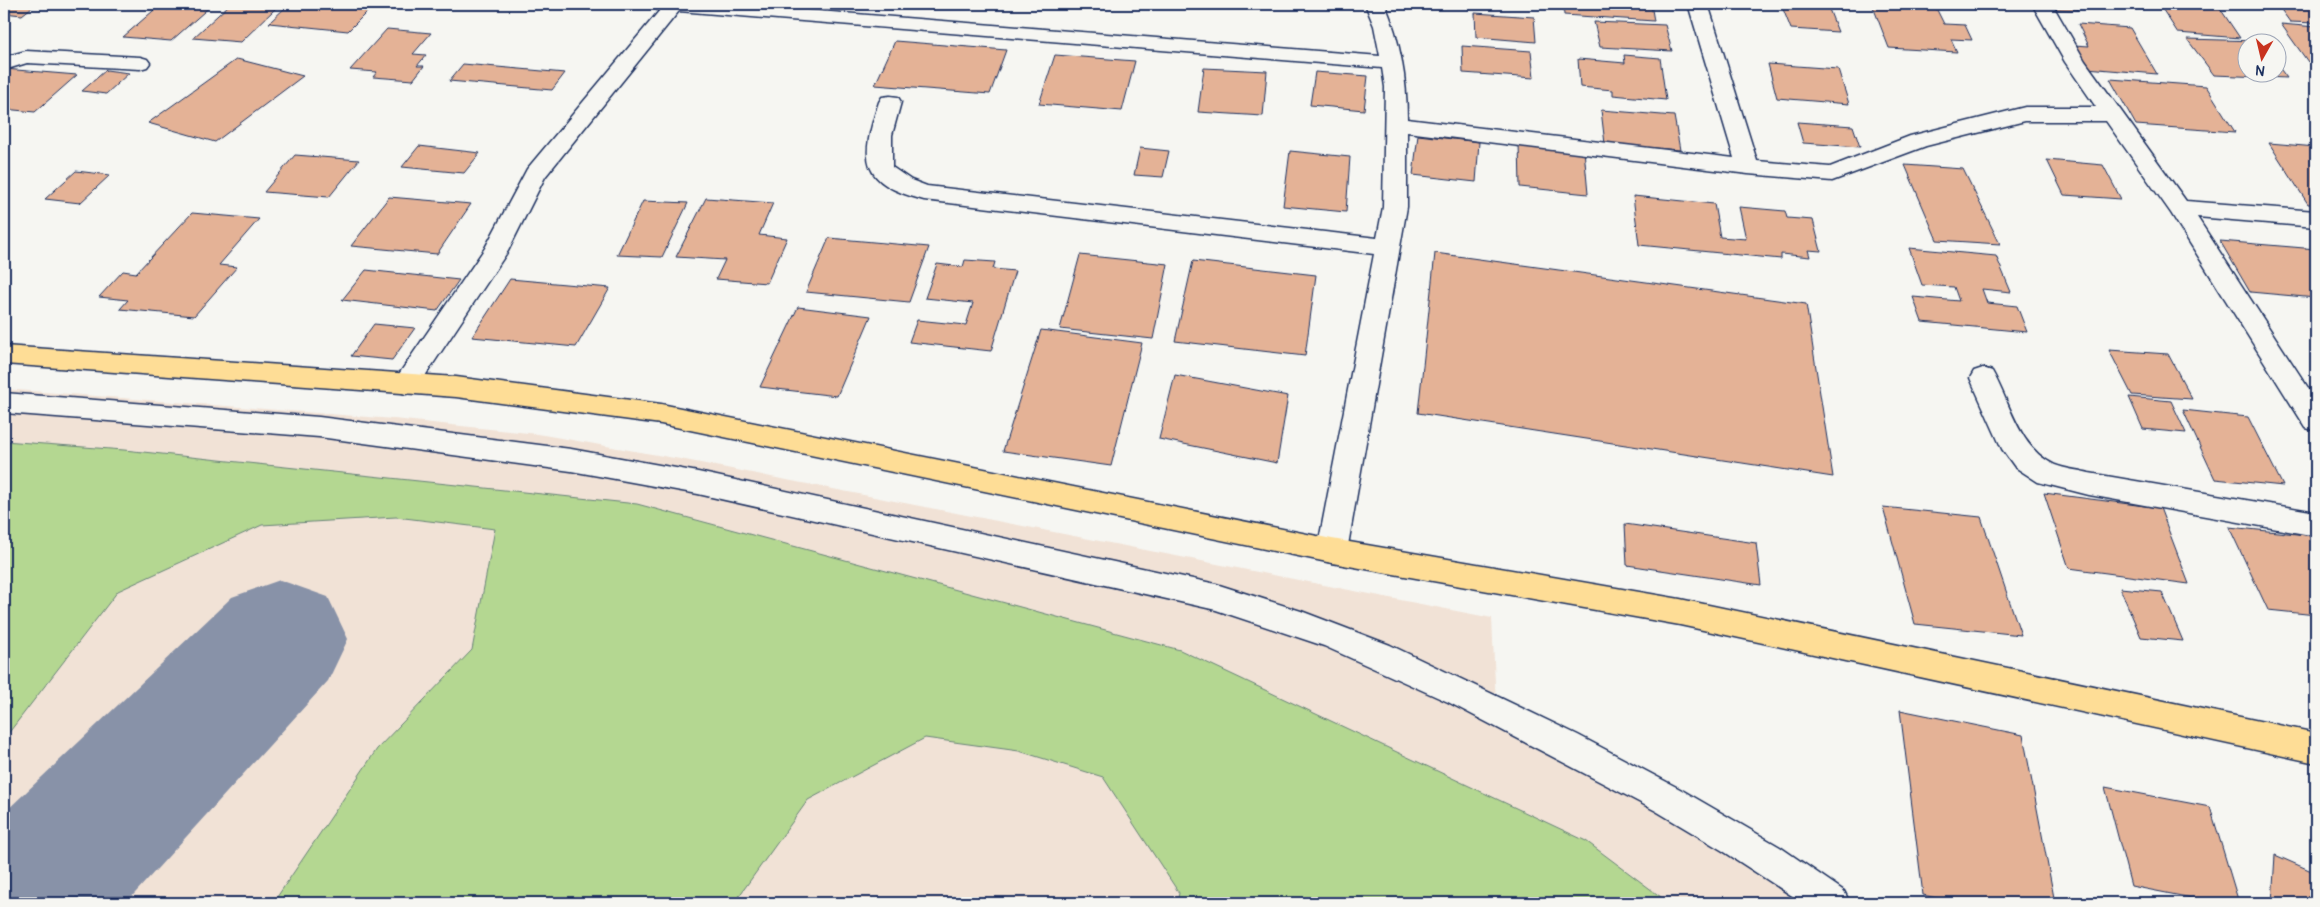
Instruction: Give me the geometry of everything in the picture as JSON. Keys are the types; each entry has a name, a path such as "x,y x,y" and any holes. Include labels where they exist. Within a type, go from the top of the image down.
{"main road":[{"path":"4,354 456,387 661,414 1332,551 1680,612 2316,748"}],"street":[{"path":"406,384 496,251 535,174 668,4 1391,63"},
{"path":"1332,551 1395,207 1396,87 1384,26 1375,4"},
{"path":"1698,4 1748,167"},
{"path":"2042,4 2075,62 2179,208 2314,413"},
{"path":"4,64 26,56 140,63"},
{"path":"890,102 882,130 878,157 881,170 903,185 924,193 1387,247"},
{"path":"1396,124 1748,167 1832,174 1918,141 2025,114 2111,114"},
{"path":"2179,208 2316,219"},
{"path":"1983,378 2012,442 2026,459 2048,474 2089,484 2316,524"},
{"path":"4,403 319,428 445,442 571,460 698,483 1216,597 1284,618 1352,644 1489,707 1678,805 1748,847 1832,903"}],"shaded area":[{"path":"4,389 394,419 538,434 680,459 1492,618 1496,705 1726,815 1856,903 4,903"}],"green space":[{"path":"4,441 124,450 637,504 1180,650 1586,841 1669,903 1177,903 1179,893 1103,777 1019,751 925,738 808,800 734,903 273,903 377,749 472,650 495,529 396,517 262,525 118,591 4,739"}],"building":[{"path":"4,4 36,4 22,15 4,13"},
{"path":"161,4 213,4 171,41 123,37"},
{"path":"230,4 276,8 241,42 193,38"},
{"path":"289,4 375,4 348,31 269,23"},
{"path":"1563,4 1651,4 1654,21 1564,15"},
{"path":"1781,4 1827,4 1838,32 1791,29"},
{"path":"1872,4 1936,8 1944,24 1965,25 1972,40 1951,39 1957,52 1889,48"},
{"path":"2046,4 2074,4 2078,10 2050,9"},
{"path":"2159,4 2217,4 2238,38 2178,33"},
{"path":"2277,4 2316,4 2316,23 2290,22"},
{"path":"1475,13 1534,17 1536,42 1476,37"},
{"path":"1594,22 1665,25 1672,51 1600,47"},
{"path":"2078,24 2130,28 2157,74 2087,68 2074,45 2089,46"},
{"path":"2281,24 2316,27 2316,63 2308,62"},
{"path":"387,29 431,33 413,54 426,55 417,66 424,66 413,80 373,77 377,72 350,70"},
{"path":"2187,39 2238,40 2238,76 2214,75"},
{"path":"895,41 1006,50 990,94 875,85"},
{"path":"1462,46 1531,51 1534,78 1463,73"},
{"path":"1055,55 1135,61 1122,111 1039,104"},
{"path":"1624,55 1660,58 1666,100 1613,95 1613,90 1580,87 1578,59 1625,63"},
{"path":"237,59 303,76 215,142 148,123"},
{"path":"463,64 565,73 552,90 449,81"},
{"path":"1768,64 1838,69 1849,104 1777,98"},
{"path":"1204,68 1267,71 1263,116 1198,112"},
{"path":"4,69 77,75 35,112 4,109"},
{"path":"106,70 129,73 106,94 82,91"},
{"path":"1315,72 1368,76 1364,110 1310,105"},
{"path":"2110,79 2206,86 2235,132 2136,125"},
{"path":"1601,110 1674,116 1680,150 1605,144"},
{"path":"1797,122 1853,126 1860,147 1803,143"},
{"path":"1418,135 1479,142 1476,182 1413,175"},
{"path":"1519,143 1584,150 1588,194 1520,187"},
{"path":"2269,143 2316,147 2316,204 2308,204"},
{"path":"419,146 480,153 464,173 402,167"},
{"path":"1140,148 1169,151 1163,177 1134,175"},
{"path":"1290,151 1350,157 1346,212 1283,206"},
{"path":"295,155 359,160 329,197 264,192"},
{"path":"2047,160 2103,165 2121,199 2064,195"},
{"path":"1905,165 1963,169 2000,244 1937,240"},
{"path":"76,171 110,175 80,203 45,199"},
{"path":"1633,196 1714,204 1720,237 1746,239 1739,207 1785,211 1787,218 1813,220 1821,251 1808,250 1810,257 1781,254 1781,259 1639,245"},
{"path":"389,197 471,204 437,254 351,246"},
{"path":"706,198 773,203 759,235 787,238 767,283 716,279 725,260 676,257"},
{"path":"643,201 688,203 662,257 617,255"},
{"path":"192,213 259,219 219,265 237,267 194,316 120,309 128,300 99,297 123,271 136,273"},
{"path":"829,238 929,247 909,302 806,292"},
{"path":"2220,241 2316,249 2316,298 2250,292"},
{"path":"1909,248 1996,256 2011,292 1982,289 1987,303 2017,306 2027,332 1922,322 1913,297 1959,301 1954,287 1922,285"},
{"path":"1435,253 1806,304 1833,477 1418,413"},
{"path":"1080,255 1168,264 1153,339 1060,329"},
{"path":"965,260 995,262 993,269 1015,271 991,351 909,342 917,320 966,325 973,303 925,298 937,264 963,267"},
{"path":"1193,261 1316,275 1305,356 1175,341"},
{"path":"366,270 459,280 437,311 342,300"},
{"path":"510,279 610,288 576,347 472,337"},
{"path":"798,307 871,316 837,396 760,387"},
{"path":"374,324 415,328 392,360 351,356"},
{"path":"1041,330 1142,343 1111,466 1003,451"},
{"path":"2109,350 2168,354 2192,399 2132,395"},
{"path":"1175,375 1288,396 1277,463 1159,439"},
{"path":"2129,397 2171,401 2186,433 2143,429"},
{"path":"2183,410 2248,417 2283,486 2215,479"},
{"path":"2044,493 2160,508 2189,584 2069,568"},
{"path":"1883,507 1981,517 2021,635 1915,624"},
{"path":"1625,524 1756,543 1761,585 1627,565"},
{"path":"2229,527 2316,536 2316,615 2268,610"},
{"path":"2120,588 2162,592 2183,641 2141,637"},
{"path":"1900,710 2023,735 2055,903 1959,903 1923,895"},
{"path":"2105,787 2210,807 2239,903 2217,903 2131,886"},
{"path":"2275,855 2316,873 2316,903 2272,903"}],"taxiway":[{"path":"22,903 280,639"}]}
